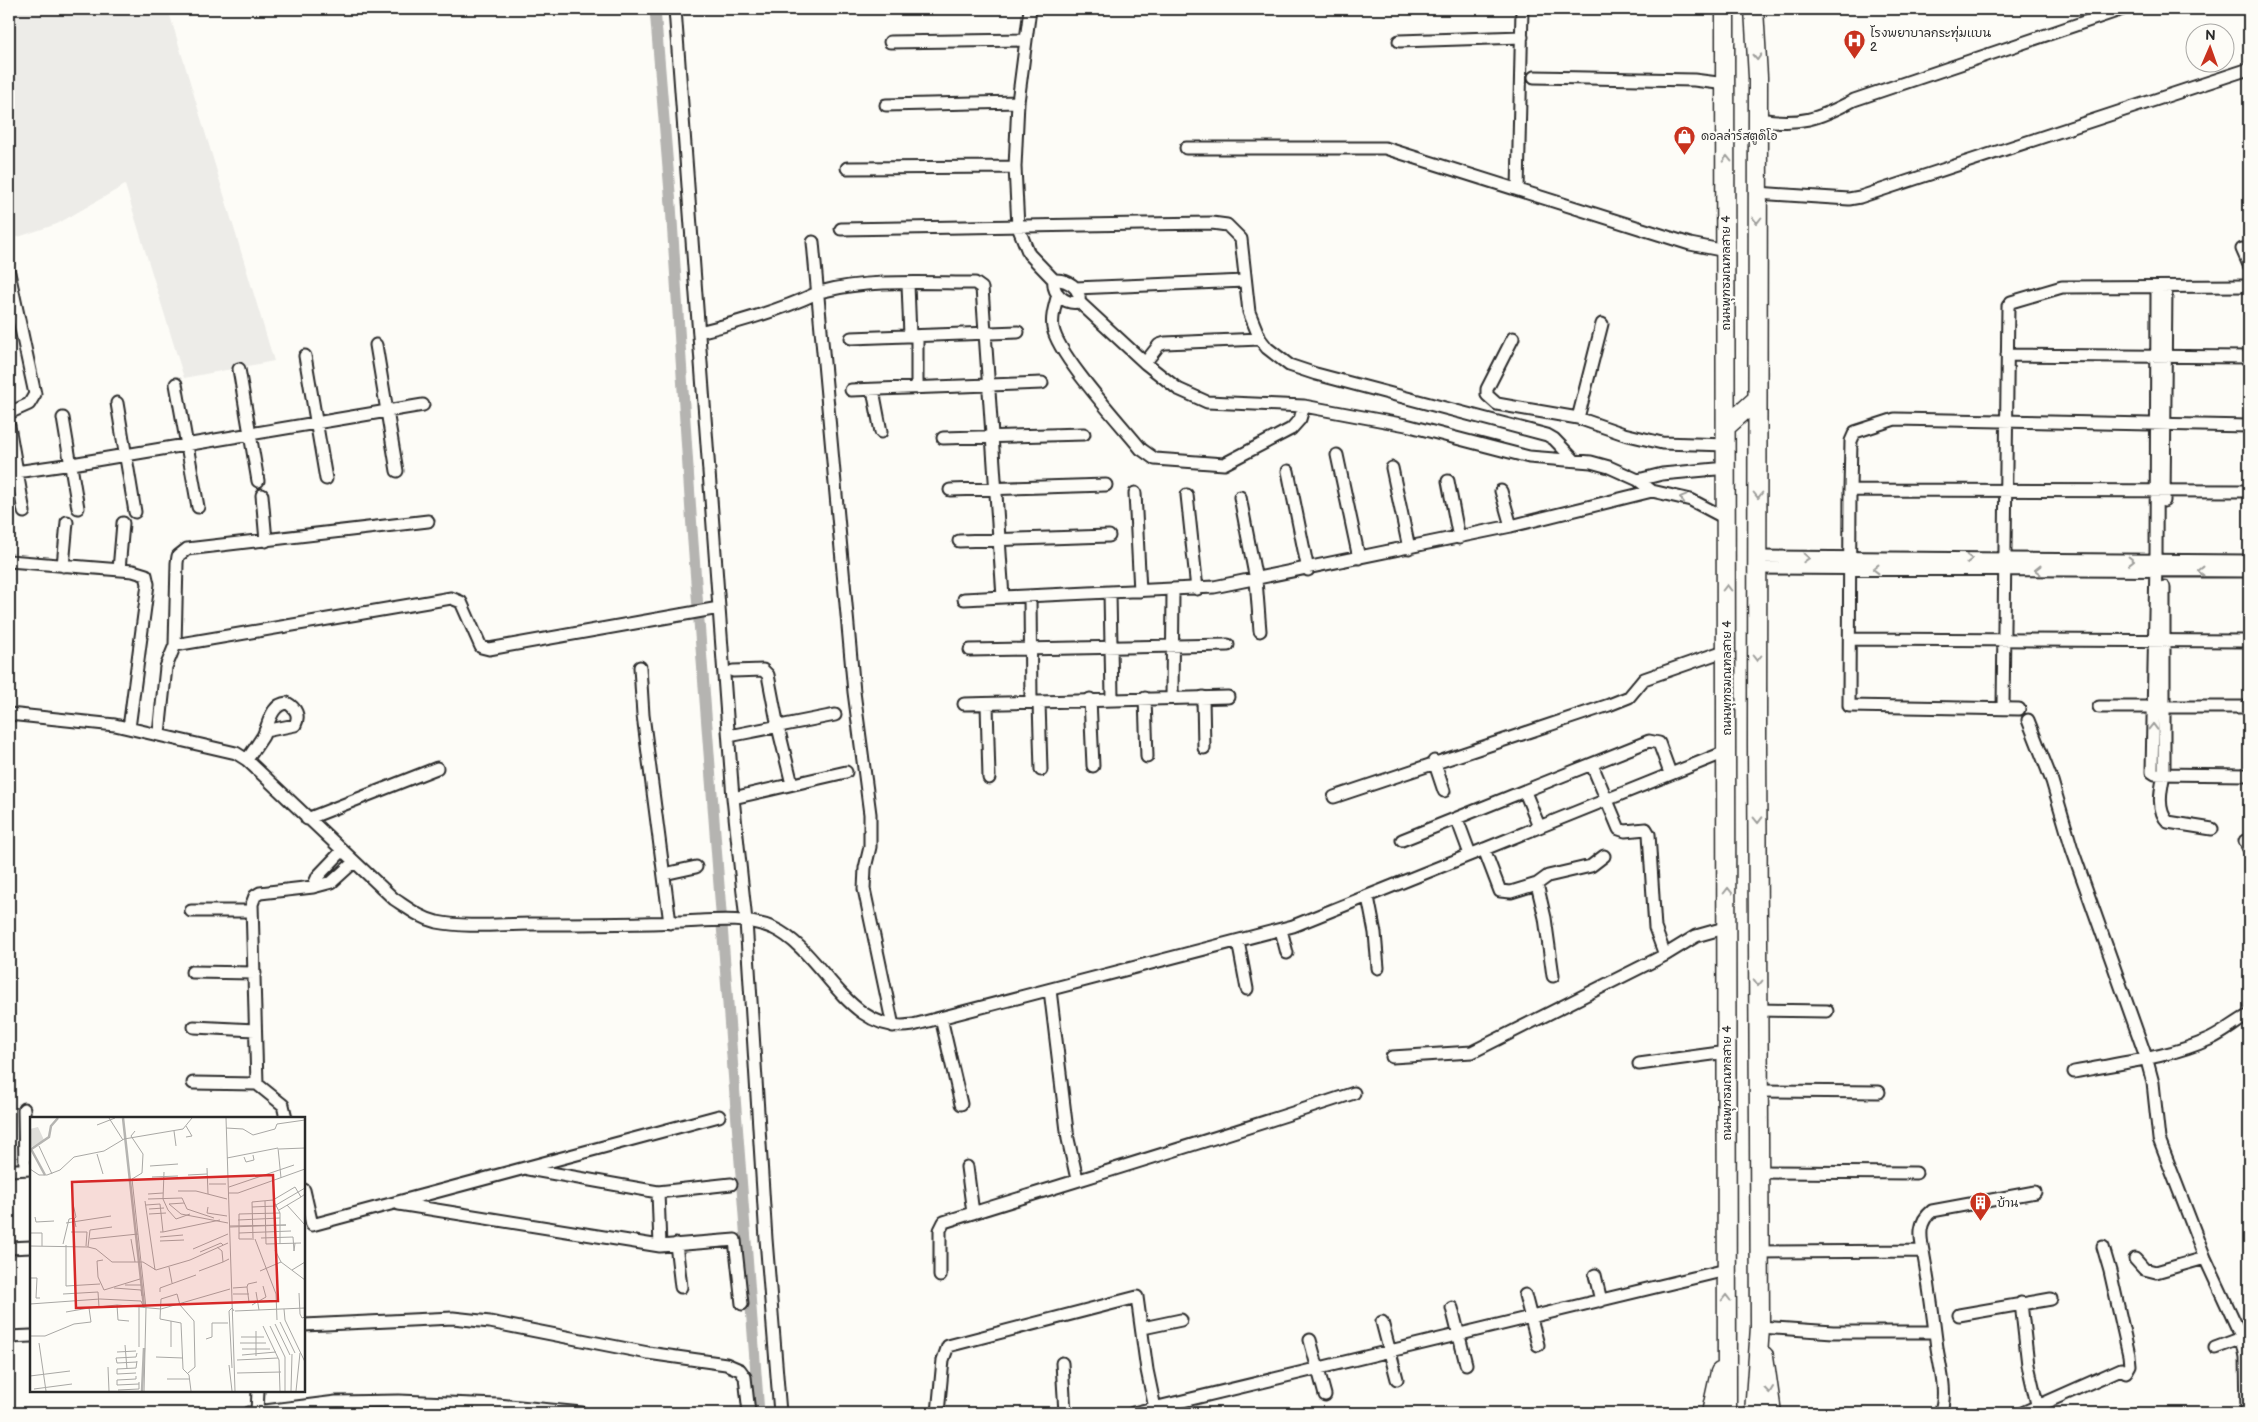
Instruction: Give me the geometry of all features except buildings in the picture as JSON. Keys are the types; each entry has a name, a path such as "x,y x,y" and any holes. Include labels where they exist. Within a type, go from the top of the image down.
{"main road":[{"name":"ถนนพุทธมณฑลสาย 4","path":"1725,9 1728,751 1727,1413"},
{"path":"1754,9 1758,119 1757,1010 1759,1172 1759,1330 1754,1413"},
{"path":"1727,426 1757,392"},
{"path":"1759,1330 1772,1413"},
{"name":"ถนนพุทธมณฑลสาย 4","path":"1711,1413 1726,1347"}],"street":[{"path":"675,9 699,332 709,609 730,736 740,921 780,1413"},
{"path":"1030,9 1018,102 1016,166 1018,227 1029,254 1054,280 1055,289 1058,294 1068,302 1079,302 1145,363 1178,389 1207,402 1304,406 1406,424 1529,457 1574,460 1609,467 1638,480 1652,491 1691,500 1727,519"},
{"path":"1518,190 1522,9"},
{"path":"1758,119 1795,121 1821,117 1854,100 2123,9"},
{"path":"1398,41 1522,37"},
{"path":"890,42 1026,40"},
{"path":"1757,193 1860,197 2249,69"},
{"path":"1534,77 1694,80 1726,84"},
{"path":"886,105 1018,102"},
{"path":"1186,148 1385,148 1690,244 1726,251"},
{"path":"848,168 1016,166"},
{"path":"841,229 1212,223 1228,225 1241,239 1250,312 1260,339 1272,352 1289,365 1547,435 1554,439 1574,460"},
{"path":"813,242 820,292 854,692 870,814 870,847 865,868 864,889 893,1026"},
{"path":"2242,250 2249,265"},
{"path":"9,273 35,394 30,404 9,413"},
{"path":"1054,280 1065,281 1075,288 1080,296 1079,302"},
{"path":"1075,288 1245,281"},
{"path":"908,284 917,388"},
{"path":"699,332 753,318 791,305 820,292 852,285 978,285 983,292 987,386 1003,597"},
{"path":"2003,707 2006,564 2007,308 2011,302 2053,288 2062,287 2161,288 2249,286"},
{"path":"2161,288 2159,706 2152,772 2164,774 2249,775"},
{"path":"1058,294 1052,316 1053,328 1061,350 1141,449 1150,457 1224,464 1291,429 1300,419 1304,406"},
{"path":"1578,418 1602,324"},
{"path":"851,338 1018,332"},
{"path":"1513,338 1489,382 1487,396 1497,404 1578,418 1624,434 1662,443 1727,445"},
{"path":"1145,363 1159,345 1165,343 1260,339"},
{"path":"376,345 397,471"},
{"path":"2007,355 2249,357"},
{"path":"305,356 326,479"},
{"path":"239,369 258,481"},
{"path":"851,390 1042,383"},
{"path":"176,384 198,507"},
{"path":"873,390 881,432"},
{"path":"117,403 135,512"},
{"path":"13,472 72,464 423,405"},
{"path":"62,418 72,464 78,508"},
{"path":"2019,709 2003,707 1849,706 1852,436 1863,428 1895,419 2006,423 2249,426"},
{"path":"9,426 13,472 24,512"},
{"path":"943,438 1084,434"},
{"path":"1337,455 1359,558"},
{"path":"1392,468 1409,548"},
{"path":"1638,480 1662,474 1727,468"},
{"path":"1288,471 1308,570"},
{"path":"1448,482 1459,538"},
{"path":"950,490 1106,485"},
{"path":"1501,490 1511,526"},
{"path":"1850,490 2249,491"},
{"path":"964,599 1174,591 1256,580 1459,538 1652,491"},
{"path":"1135,493 1140,591"},
{"path":"262,495 266,541"},
{"path":"1187,495 1197,589"},
{"path":"1240,498 1256,580 1260,631"},
{"path":"159,734 166,667 175,644 177,563 182,552 187,549 428,521"},
{"path":"63,566 67,522"},
{"path":"119,570 123,523"},
{"path":"959,541 1109,536"},
{"path":"9,561 142,572 146,574 148,584 129,728"},
{"path":"2160,566 2249,561"},
{"path":"1757,563 2160,566 2249,571"},
{"path":"1172,698 1174,591"},
{"path":"1110,593 1112,698"},
{"path":"1030,596 1031,650 1041,770"},
{"path":"175,644 452,598 461,602 482,647 489,649 709,609"},
{"path":"1850,639 2249,641"},
{"path":"970,650 1228,646"},
{"path":"1334,797 1629,697 1644,679 1727,650"},
{"path":"640,667 643,715 670,923"},
{"path":"733,671 763,670 768,675 792,784"},
{"path":"1203,697 1204,748"},
{"path":"964,704 1112,698 1228,697"},
{"path":"1145,698 1147,757"},
{"path":"1090,699 1093,766"},
{"path":"987,704 989,778"},
{"path":"2099,707 2249,707"},
{"path":"9,714 129,728 228,750 247,760 394,899 420,916 438,922 473,925 721,921 761,924 782,933 858,1009 877,1022 893,1026 913,1025 1281,930 1368,898 1484,848 1728,751"},
{"path":"730,736 834,715"},
{"path":"2028,720 2052,782 2072,849 2146,1057 2153,1083 2159,1139 2204,1258 2243,1340 2246,1357 2247,1413"},
{"path":"247,760 265,730"},
{"path":"1402,840 1457,820 1634,746 1655,740 1662,747 1670,773"},
{"path":"1434,762 1444,791"},
{"path":"1592,764 1606,799 1622,831 1642,828 1649,834 1655,928 1665,955"},
{"path":"308,819 437,768"},
{"path":"733,798 846,772"},
{"path":"2164,774 2160,804 2166,820 2177,824 2212,829"},
{"path":"1525,792 1539,826"},
{"path":"1457,820 1470,854"},
{"path":"1484,848 1500,891 1511,892 1537,884 1548,876 1591,866 1604,856"},
{"path":"313,888 318,876 342,851"},
{"path":"257,1084 252,911 255,896 260,893 313,888 332,882 354,862"},
{"path":"664,874 696,867"},
{"path":"1537,884 1545,918 1553,976"},
{"path":"1368,898 1375,933 1378,968"},
{"path":"191,911 252,911"},
{"path":"1392,1057 1472,1052 1665,955 1696,936 1728,927"},
{"path":"1281,930 1287,953"},
{"path":"1238,941 1246,989"},
{"path":"192,972 255,973"},
{"path":"1050,990 1068,1138 1077,1179"},
{"path":"1757,1010 1828,1010"},
{"path":"2074,1072 2181,1049 2212,1038 2249,1015"},
{"path":"940,1018 961,1104"},
{"path":"194,1027 255,1030"},
{"path":"1639,1064 1727,1052"},
{"path":"193,1082 257,1084 283,1105 286,1117"},
{"path":"1758,1091 1879,1092"},
{"path":"940,1276 941,1226 973,1213 1077,1179 1197,1145 1354,1092"},
{"path":"9,1170 28,1169 24,1109"},
{"path":"305,1194 312,1225 718,1116"},
{"path":"967,1167 973,1213"},
{"path":"524,1168 658,1192 731,1184"},
{"path":"1759,1172 1916,1173"},
{"path":"658,1192 660,1246"},
{"path":"1940,1413 1943,1400 1943,1384 1935,1332 1934,1307 1920,1230 1922,1222 1932,1211 2035,1192"},
{"path":"395,1203 660,1246 735,1240 742,1304"},
{"path":"676,1244 681,1287"},
{"path":"9,1248 30,1247"},
{"path":"2022,1413 2037,1409 2120,1369 2126,1372 2129,1368 2129,1355 2103,1247"},
{"path":"1758,1252 1923,1251"},
{"path":"2135,1259 2144,1269 2156,1272 2204,1258"},
{"path":"1132,1413 1155,1411 1390,1351 1726,1270"},
{"path":"1595,1275 1601,1301"},
{"path":"1525,1294 1538,1345"},
{"path":"938,1413 945,1350 954,1343 1137,1297 1155,1411"},
{"path":"1959,1315 2050,1299"},
{"path":"2021,1304 2028,1365 2037,1409"},
{"path":"1452,1308 1466,1364"},
{"path":"305,1325 452,1318 490,1322 648,1353 726,1364 740,1370 745,1377 749,1413"},
{"path":"1143,1328 1181,1320"},
{"path":"1382,1322 1397,1379"},
{"path":"1759,1330 1935,1332"},
{"path":"9,1336 30,1336"},
{"path":"1310,1340 1325,1395"},
{"path":"2215,1348 2243,1340"},
{"path":"1062,1363 1065,1413"},
{"path":"258,1392 253,1413 336,1402 582,1413"}],"shaded area":[{"path":"9,9 168,9 274,361 184,378 125,185 57,224 9,240"}],"waterway":[{"path":"655,9 671,205 692,529 759,1413"}],"place":[{"name":"โรงพยาบาลกระทุ่มแบน 2","path":"1854,59"},
{"name":"ดอลล่าร์สตูดิโอ","path":"1685,155"},
{"name":"บ้าน","path":"1981,1222"}]}
